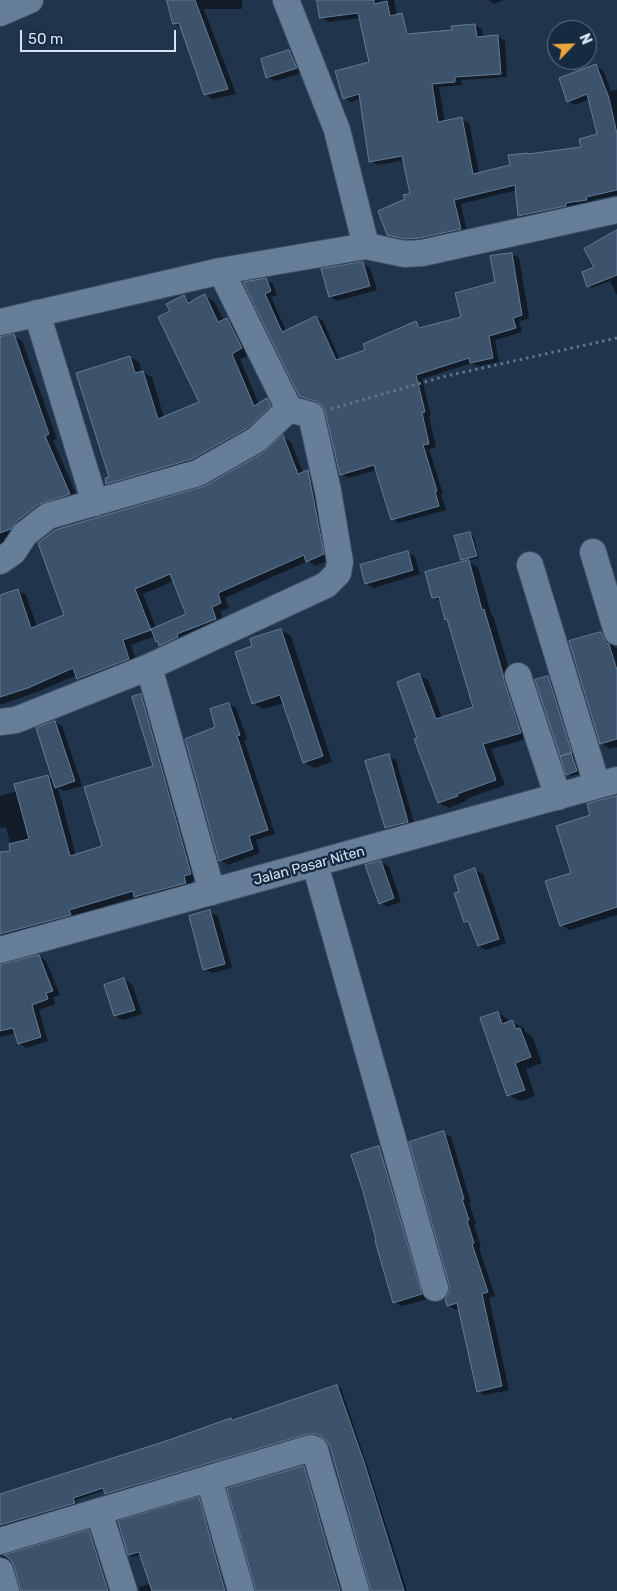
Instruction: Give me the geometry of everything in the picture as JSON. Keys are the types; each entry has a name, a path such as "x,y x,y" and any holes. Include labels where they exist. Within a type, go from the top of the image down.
{"street":[{"path":"286,0 337,130 366,246"},
{"path":"0,322 221,271 366,246 405,254 422,253 617,210"},
{"path":"0,722 16,720 149,667 326,585 338,573 340,562 328,491 300,412 221,271"},
{"path":"37,314 95,503"},
{"path":"0,561 13,552 26,534 48,516 198,473 300,412"},
{"path":"593,552 617,632"},
{"path":"530,566 607,783"},
{"path":"149,667 212,892"},
{"path":"518,676 558,797"},
{"name":"Jalan Pasar Niten","path":"0,950 607,783"},
{"path":"315,864 434,1288"},
{"path":"0,1541 306,1449 315,1450 356,1591"},
{"path":"209,1479 242,1591"},
{"path":"99,1512 124,1591"},
{"path":"0,1571 6,1591"}],"path":[{"path":"300,412 442,377 617,338"}],"building":[{"path":"167,0 195,0 228,89 204,95 179,23 173,24"},
{"path":"317,0 374,0 374,4 387,1 390,16 402,13 407,34 452,30 451,26 475,24 477,37 498,35 501,74 455,77 455,82 432,84 438,122 462,117 473,174 510,165 508,155 581,147 579,139 597,134 587,94 567,102 559,78 580,70 597,70 597,67 609,98 617,134 617,190 586,197 587,200 566,203 566,206 518,216 515,185 454,200 461,229 420,238 406,239 387,235 378,211 405,199 403,195 410,194 402,156 369,162 359,94 343,99 335,71 369,62 358,13 320,18"},
{"path":"289,50 297,68 266,78 261,59"},
{"path":"617,230 617,275 587,287 582,272 594,267 584,249"},
{"path":"512,253 522,315 513,318 516,328 489,336 493,358 470,363 469,358 416,375 425,412 422,413 429,444 423,445 437,491 435,491 439,506 391,520 374,465 340,475 322,405 299,396 243,282 266,278 271,291 265,294 282,332 316,316 336,360 365,350 363,344 416,321 419,328 461,317 455,293 495,282 490,256"},
{"path":"363,262 370,286 329,297 321,269"},
{"path":"205,294 218,322 227,318 242,348 232,354 254,406 267,398 271,406 247,428 192,459 106,484 105,478 109,477 76,373 130,356 135,373 143,371 158,419 199,402 158,317 170,311 166,304 184,295 188,303"},
{"path":"14,334 49,434 45,436 70,494 39,504 16,522 11,529 0,533 0,337"},
{"path":"283,435 298,474 308,470 324,554 306,562 304,555 218,593 221,603 212,607 216,619 177,634 178,637 159,646 151,629 186,614 170,574 135,589 151,630 123,640 129,659 77,679 73,668 28,688 0,697 0,595 18,589 31,628 64,615 38,543 55,530 205,486 263,453"},
{"path":"470,532 477,556 461,560 454,536"},
{"path":"408,551 413,570 365,584 360,565"},
{"path":"469,560 482,610 484,609 521,733 483,744 496,780 438,803 414,739 417,738 397,682 419,673 436,719 473,707 447,619 445,620 439,597 432,598 425,572"},
{"path":"281,629 323,756 303,763 280,695 252,704 235,652 252,646 250,639"},
{"path":"601,632 606,643 609,644 617,670 617,739 600,744 569,641"},
{"path":"548,676 572,753 560,756 535,680"},
{"path":"141,694 191,874 184,876 186,883 134,897 133,891 69,910 71,915 0,934 0,852 10,851 9,844 29,839 14,784 48,775 70,856 102,846 84,787 153,766 132,697"},
{"path":"229,703 240,735 237,736 268,830 249,836 253,849 219,861 185,739 215,727 210,709"},
{"path":"55,721 75,781 55,788 36,728"},
{"path":"571,753 577,771 566,775 560,757"},
{"path":"389,754 408,822 385,828 365,761"},
{"path":"617,796 617,907 560,926 545,881 571,873 556,826 590,815 587,804"},
{"path":"381,861 394,898 379,904 365,865"},
{"path":"475,868 499,939 478,946 468,921 464,922 454,893 459,892 454,876"},
{"path":"210,910 225,964 203,970 189,916"},
{"path":"39,955 53,991 46,993 48,999 32,1005 41,1037 18,1044 13,1028 0,1031 0,965"},
{"path":"124,978 135,1010 114,1016 104,985"},
{"path":"498,1012 502,1024 512,1020 516,1029 520,1028 531,1057 515,1063 525,1090 507,1096 480,1018"},
{"path":"444,1131 464,1199 462,1199 474,1243 472,1244 488,1292 482,1294 502,1386 477,1392 457,1303 447,1306 445,1299 449,1292 449,1284 409,1142"},
{"path":"379,1146 422,1294 393,1303 363,1191 351,1155"},
{"path":"337,1385 364,1462 404,1591 371,1591 330,1446 326,1440 317,1434 307,1434 105,1494 103,1488 73,1498 75,1503 0,1525 0,1494"},
{"path":"304,1466 340,1591 256,1591 227,1489"},
{"path":"199,1497 225,1591 152,1591 139,1552 128,1555 118,1521"},
{"path":"89,1530 108,1591 21,1591 14,1566 11,1560 4,1555"}]}
